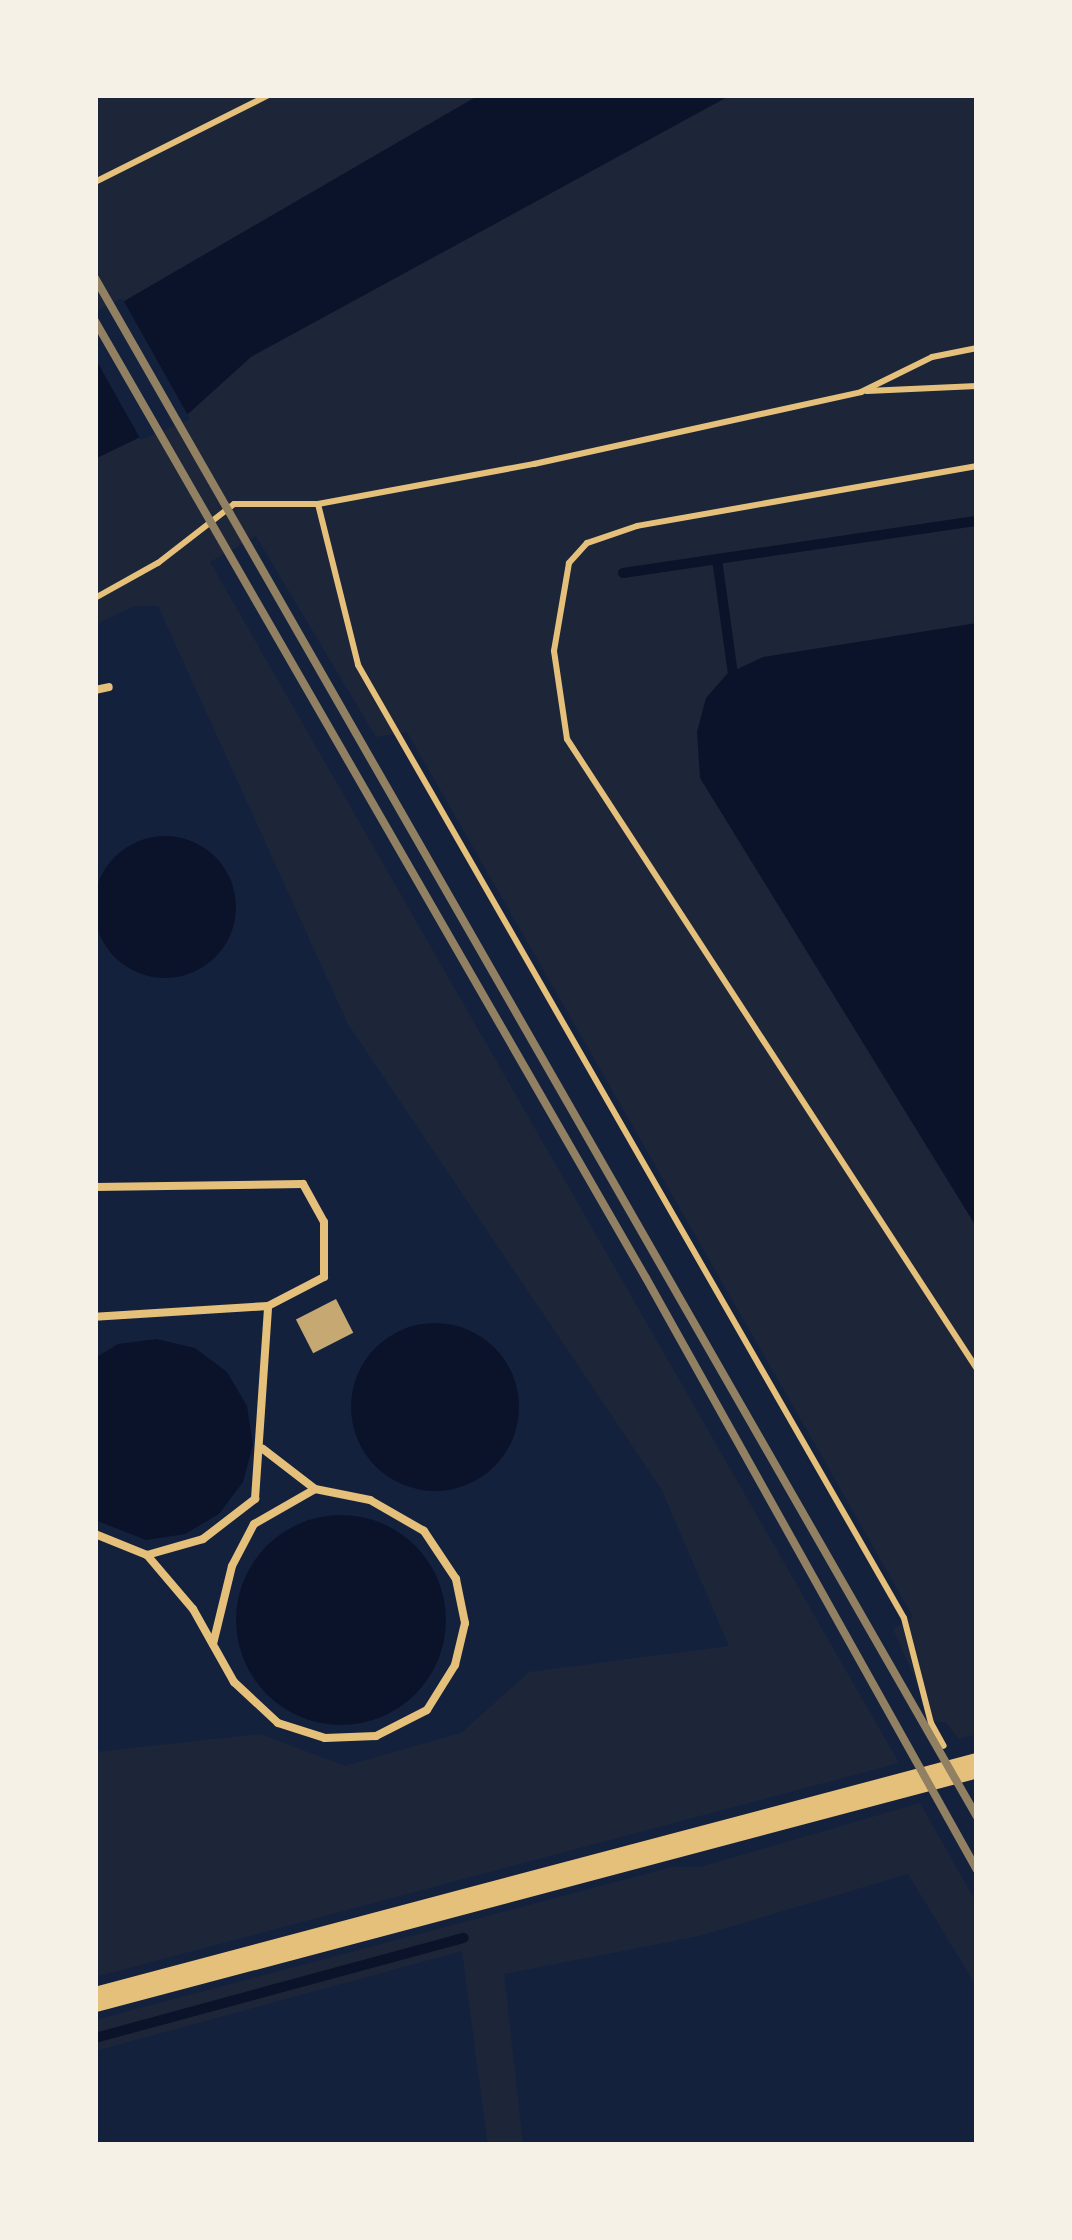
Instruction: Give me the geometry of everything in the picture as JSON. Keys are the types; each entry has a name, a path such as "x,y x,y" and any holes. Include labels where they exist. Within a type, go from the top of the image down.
{"main road":[{"path":"95,1999 977,1765"}],"lane":[{"path":"95,690 109,687"},
{"path":"95,1187 303,1184 324,1222 324,1276 268,1306 95,1317"},
{"path":"147,1554 203,1539 255,1499 263,1449 268,1306"},
{"path":"95,1534 147,1554 212,1644 234,1682 278,1722 325,1738 376,1736 427,1710 455,1665 466,1623 456,1579 424,1531 370,1500 315,1489 263,1449"},
{"path":"212,1644 232,1566 254,1524 315,1489"}],"path":[{"path":"95,182 270,95"},
{"path":"860,392 932,358 977,348"},
{"path":"95,598 158,563 234,504 318,504 860,392 977,386"},
{"path":"977,466 638,526 587,543 569,563 554,651 567,739 977,1369"},
{"path":"318,504 358,665 904,1618 931,1722"}],"shaded area":[{"path":"95,95 977,95 977,1734 959,1739 945,1722 934,1722 893,1629 913,1617 828,1467 407,732 376,737 256,536 210,562 899,1763 95,1977 95,1752 260,1734 345,1766 461,1733 529,1672 729,1646 662,1490 348,1024 158,606 134,606 95,625"},
{"path":"479,95 731,95 251,357 188,414 95,459 95,318"},
{"path":"977,623 977,1228 700,778 697,732 706,698 727,674 763,657"},
{"path":"165,836 192,841 215,857 231,880 236,907 231,934 215,957 192,973 165,978 138,973 115,957 99,934 94,907 99,880 115,857 138,841"},
{"path":"435,1323 467,1329 494,1348 513,1375 519,1407 513,1439 494,1466 467,1485 435,1491 403,1485 376,1466 357,1439 351,1407 357,1375 376,1348 403,1329"},
{"path":"157,1339 195,1348 227,1372 247,1406 253,1445 243,1482 219,1514 185,1534 146,1540 95,1520 95,1358 118,1344"},
{"path":"341,1515 381,1523 415,1546 438,1580 446,1620 438,1660 415,1694 381,1717 341,1725 301,1717 267,1694 244,1660 236,1620 244,1580 267,1546 301,1523"},
{"path":"920,1803 977,1904 977,1987 908,1874 699,1936 504,1974 523,2145 488,2145 462,1951 95,2051 95,2020 672,1867 700,1867"}],"pier":[{"path":"122,298 190,419 141,440 95,358 95,312"}],"building":[{"path":"336,1299 353,1333 313,1353 296,1319"}],"waterway":[{"path":"623,573 977,521"},
{"path":"717,559 734,681"},
{"path":"95,2038 464,1938"}],"railway":[{"path":"95,278 977,1817"},
{"path":"95,321 646,1278 977,1870"}]}
